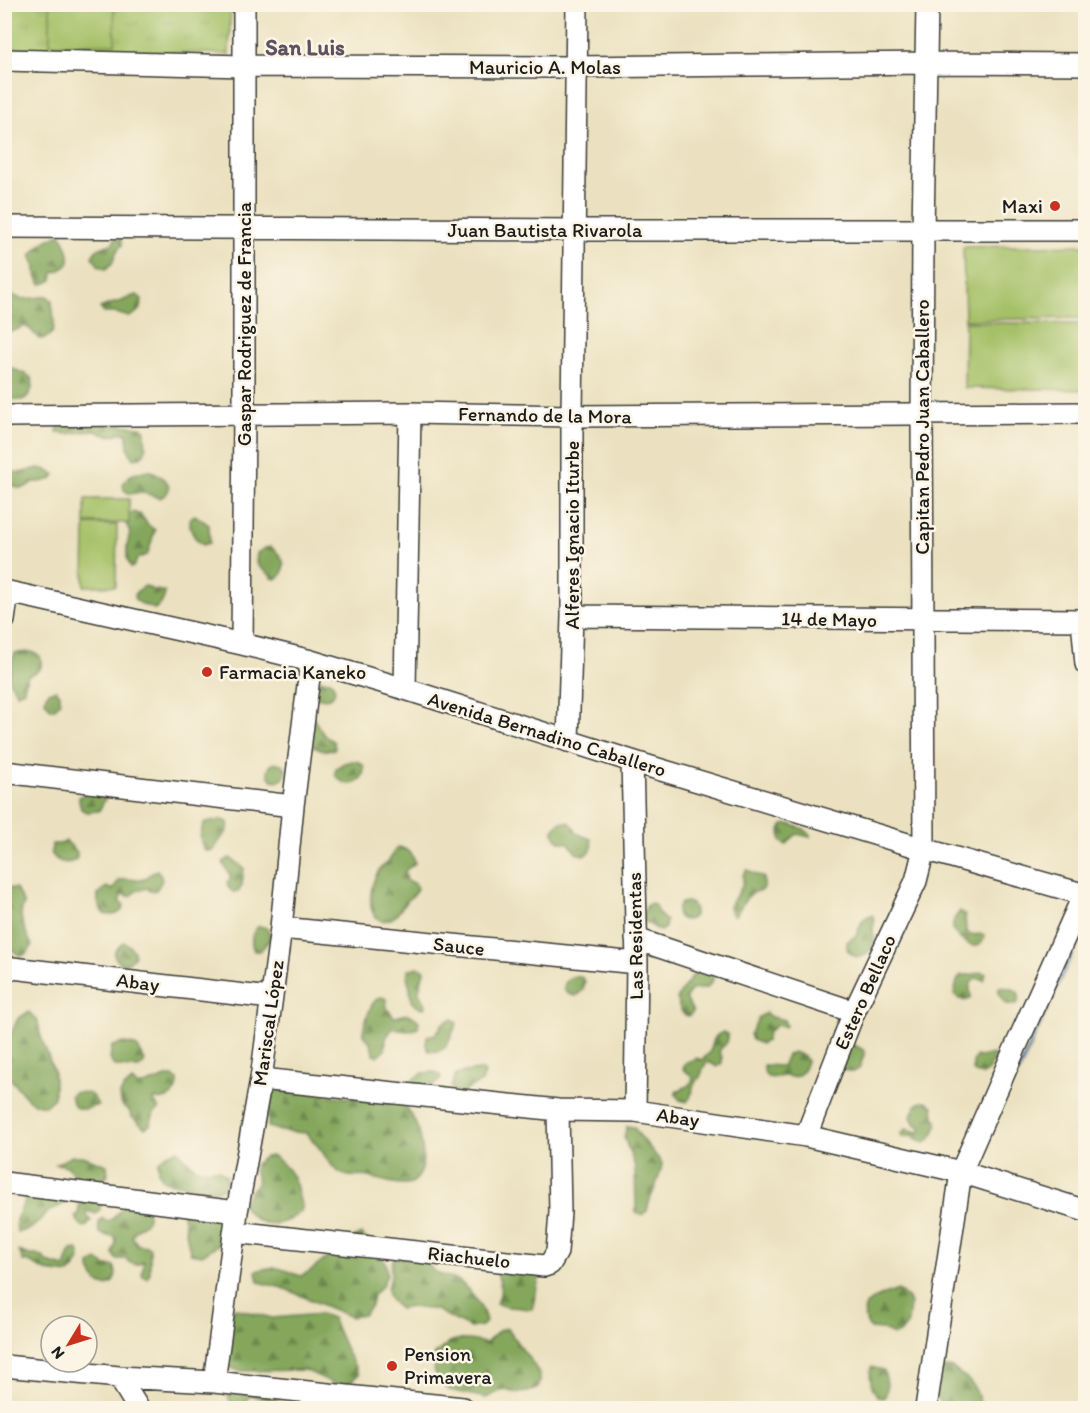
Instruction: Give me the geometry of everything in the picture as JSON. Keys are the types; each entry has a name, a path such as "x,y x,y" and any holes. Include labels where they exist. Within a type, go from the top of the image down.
{"street":[{"name":"Gaspar Rodriguez de Francia","path":"242,644 244,4"},
{"name":"Alferes Ignacio Iturbe","path":"568,741 572,616 577,4"},
{"name":"Capitan Pedro Juan Caballero","path":"924,849 922,231 927,4"},
{"name":"Mauricio A. Molas","path":"4,60 244,66 1086,64"},
{"name":"Juan Bautista Rivarola","path":"4,227 1086,230"},
{"name":"Fernando de la Mora","path":"4,416 1086,413"},
{"path":"405,689 410,414"},
{"path":"4,620 6,592"},
{"name":"Avenida Bernadino Caballero","path":"6,592 311,661 924,849 1085,894"},
{"name":"14 de Mayo","path":"572,616 1084,620"},
{"path":"1084,620 1086,664"},
{"name":"Mariscal López","path":"214,1382 236,1222 261,1079 281,928 311,661"},
{"name":"Las Residentas","path":"632,761 637,963 635,1111"},
{"path":"4,772 293,806"},
{"name":"Estero Bellaco","path":"806,1136 854,1012 915,881 924,849"},
{"path":"926,1408 961,1172 1085,894"},
{"name":"Sauce","path":"281,928 637,963"},
{"path":"636,939 854,1012"},
{"name":"Abay","path":"4,967 271,998"},
{"name":"Abay","path":"261,1079 558,1110 635,1111 806,1136 961,1172 1086,1212"},
{"name":"Riachuelo","path":"4,1183 236,1222 544,1266 550,1264 557,1252 560,1212 558,1110"},
{"path":"4,1366 119,1377 214,1382 367,1404 463,1408"},
{"path":"119,1377 138,1408"}],"green space":[{"path":"14,5 231,5 229,54 5,48 4,25"},
{"path":"50,5 114,5 115,44 50,44"},
{"path":"60,234 67,247 68,264 53,273 52,280 41,284 38,281 31,256 44,243"},
{"path":"115,239 121,239 122,245 109,267 105,269 99,266 92,257 97,250 112,244"},
{"path":"1085,245 1085,318 965,320 963,247"},
{"path":"13,295 25,299 47,296 52,300 54,325 51,335 39,339 25,326 8,331 5,325 6,320 13,311 5,302"},
{"path":"137,295 142,299 140,308 129,317 116,313 104,313 100,308 122,301"},
{"path":"965,322 1084,324 1084,390 964,388"},
{"path":"5,366 31,378 32,389 22,400 5,396"},
{"path":"67,420 141,427 145,431 145,453 133,459 128,448 127,435 122,432 111,436 94,430 70,434 57,433 58,426"},
{"path":"38,468 55,474 52,479 34,482 24,488 13,485 5,488 5,470 18,473"},
{"path":"149,470 167,482 169,490 166,494 160,498 141,492 130,494 124,490 123,484 128,477 137,472"},
{"path":"85,499 129,499 129,523 85,523"},
{"path":"132,512 141,515 155,530 147,555 138,558 131,568 127,559 130,532 125,522"},
{"path":"195,515 209,525 210,543 203,545 193,534 190,518"},
{"path":"85,524 117,525 116,586 84,586"},
{"path":"271,547 281,556 283,563 281,576 275,579 256,563 257,553"},
{"path":"145,586 165,592 162,602 154,609 141,604 134,598 136,592"},
{"path":"32,652 40,656 41,668 27,676 24,690 17,693 9,681 11,663 15,653"},
{"path":"320,680 331,681 335,690 333,696 330,698 317,697"},
{"path":"56,690 60,694 60,703 51,709 45,701 46,695"},
{"path":"311,715 324,735 334,742 333,750 324,750 305,744"},
{"path":"353,761 364,766 363,773 358,782 348,784 335,774 336,768"},
{"path":"277,763 283,766 286,772 283,778 277,781 271,778 268,772 271,766"},
{"path":"87,793 100,794 105,799 99,811 86,812 81,809 79,797"},
{"path":"222,820 228,822 228,830 211,851 205,851 200,837 205,822"},
{"path":"561,822 569,822 576,833 591,839 592,848 589,853 583,855 576,853 569,843 556,838 554,828"},
{"path":"789,824 804,829 811,835 810,837 796,835 786,845 781,841 780,830 783,825"},
{"path":"66,841 77,852 77,858 67,863 56,859 51,853 52,844"},
{"path":"399,847 410,852 413,857 415,863 405,871 408,882 414,883 417,888 414,895 396,915 389,920 382,921 372,911 372,890 379,870"},
{"path":"230,858 244,868 239,891 233,892 227,882 231,878 223,862"},
{"path":"157,870 162,880 156,890 150,891 148,888 136,891 131,896 123,893 119,901 124,905 121,911 114,915 104,914 98,900 98,894 102,890 107,887 113,890 121,880 144,879"},
{"path":"747,870 764,878 764,885 762,890 748,896 734,916 729,906 741,887 743,875"},
{"path":"5,887 16,889 24,904 22,920 32,946 25,955 19,955 5,946"},
{"path":"682,902 690,902 695,907 693,918 682,920 677,915 677,907"},
{"path":"652,903 666,921 665,928 660,931 643,920 647,905"},
{"path":"960,911 965,915 966,930 970,935 983,934 985,936 978,945 974,946 964,942 952,929 954,919"},
{"path":"872,915 875,920 873,945 864,956 855,956 847,949 847,942 857,935 863,920"},
{"path":"259,926 267,929 271,937 260,951 254,951 252,937"},
{"path":"123,942 135,955 129,962 122,964 114,955"},
{"path":"417,967 424,971 419,990 426,1004 423,1008 413,1002 408,978 408,970"},
{"path":"698,969 713,974 713,980 707,988 691,990 686,998 693,1012 689,1016 682,1012 677,999"},
{"path":"981,972 986,974 984,980 976,978 972,982 969,999 963,1000 954,994 961,975"},
{"path":"571,977 581,977 585,981 583,990 576,996 564,989 565,983"},
{"path":"999,987 1018,992 1017,1004 1005,1003 999,994"},
{"path":"382,997 386,999 387,1008 394,1017 407,1014 419,1021 418,1028 414,1030 392,1029 386,1038 385,1050 378,1056 374,1055 363,1032 373,1004"},
{"path":"29,1012 38,1021 40,1034 54,1072 54,1098 45,1106 36,1104 27,1098 9,1077 5,1066 7,1045 15,1024 18,1018"},
{"path":"766,1013 771,1017 784,1020 786,1026 777,1025 768,1032 766,1041 761,1044 752,1040 750,1034 759,1017"},
{"path":"451,1019 457,1024 448,1044 441,1050 429,1051 426,1046 427,1036 436,1034 443,1023"},
{"path":"723,1032 728,1035 728,1039 719,1052 722,1063 717,1067 709,1062 705,1065 689,1100 687,1102 680,1100 676,1092 689,1084 693,1077 683,1069 685,1063 696,1058 702,1060 709,1054 714,1039"},
{"path":"124,1043 138,1048 145,1061 138,1068 113,1065 110,1059 112,1046"},
{"path":"851,1044 864,1051 859,1069 853,1072 841,1068"},
{"path":"793,1052 804,1056 807,1061 799,1075 770,1078 765,1075 764,1065 782,1066 787,1055"},
{"path":"993,1054 996,1056 989,1070 982,1075 973,1071 976,1056"},
{"path":"483,1070 485,1073 482,1082 461,1095 455,1093 451,1087 456,1075"},
{"path":"435,1072 441,1078 432,1087 410,1085 411,1081 423,1073"},
{"path":"166,1077 178,1080 177,1087 169,1097 153,1099 159,1109 154,1113 150,1125 145,1128 131,1116 129,1110 123,1107 120,1095 132,1081 137,1085 144,1085"},
{"path":"269,1089 402,1103 411,1114 420,1137 423,1155 421,1172 411,1183 402,1184 339,1172 306,1133 281,1131 268,1127"},
{"path":"74,1092 89,1094 94,1097 98,1105 83,1109 75,1107 70,1096"},
{"path":"925,1101 933,1106 937,1121 934,1134 925,1143 911,1136 902,1137 901,1133 906,1129 920,1131 921,1128 914,1123 911,1117 917,1105"},
{"path":"627,1126 634,1127 662,1163 647,1211 642,1215 636,1212 635,1167 624,1137"},
{"path":"178,1150 195,1167 218,1169 227,1176 224,1188 213,1191 164,1181 158,1171 158,1162 167,1154"},
{"path":"72,1156 83,1156 107,1165 108,1176 95,1182 85,1182 76,1177 67,1166 56,1164"},
{"path":"272,1156 283,1164 292,1176 302,1208 299,1214 290,1219 269,1224 257,1220 242,1205 258,1183 254,1170 255,1164 265,1157"},
{"path":"73,1192 63,1204 46,1214 32,1228 17,1232 16,1220 27,1196"},
{"path":"84,1198 101,1200 98,1213 87,1211 91,1221 84,1227 75,1217 78,1216 79,1206"},
{"path":"128,1203 146,1209 148,1214 146,1221 132,1237 138,1245 150,1248 150,1273 147,1278 142,1274 144,1261 134,1264 126,1259 116,1259 113,1253 116,1243 114,1236 105,1236 99,1232 101,1219 107,1221 112,1219"},
{"path":"222,1208 221,1221 228,1231 223,1242 202,1255 190,1253 182,1210"},
{"path":"362,1234 386,1263 387,1275 382,1286 373,1295 371,1306 363,1315 351,1317 283,1288 258,1282 256,1271 270,1268 280,1268 301,1276 353,1238"},
{"path":"77,1249 80,1260 69,1274 46,1271 23,1261 19,1251 43,1257 47,1262 65,1267 71,1250"},
{"path":"395,1257 424,1260 437,1272 456,1279 475,1298 486,1322 482,1326 470,1328 436,1310 411,1307 400,1309 391,1301 387,1292"},
{"path":"97,1260 106,1266 114,1266 116,1276 108,1285 99,1284 91,1272 90,1265"},
{"path":"495,1269 542,1273 532,1309 505,1307 496,1303 501,1290"},
{"path":"898,1290 910,1304 908,1323 900,1333 894,1335 883,1330 870,1329 865,1319 866,1306 875,1298"},
{"path":"234,1308 272,1318 321,1314 332,1318 359,1374 350,1382 339,1386 305,1370 239,1371 217,1362"},
{"path":"507,1328 537,1370 540,1384 536,1389 517,1393 504,1389 486,1398 449,1390 442,1384 436,1375 433,1361 434,1356 449,1342 469,1340 486,1343 500,1330"},
{"path":"871,1367 884,1370 887,1388 884,1398 878,1397 874,1390 870,1379"},
{"path":"950,1367 969,1381 980,1402 970,1407 958,1408 945,1406 937,1399 928,1377 938,1369"},
{"path":"226,1390 281,1398 266,1400 252,1395 247,1399 246,1408 230,1408"}],"water":[{"path":"1085,920 1085,926 1020,1071 999,1099 997,1098 1018,1070"}],"place":[{"name":"Maxi","path":"1055,206"},
{"name":"Farmacia Kaneko","path":"207,672"},
{"name":"Pension Primavera","path":"392,1366"}],"district":[{"name":"San Luis","path":"305,47"}]}
